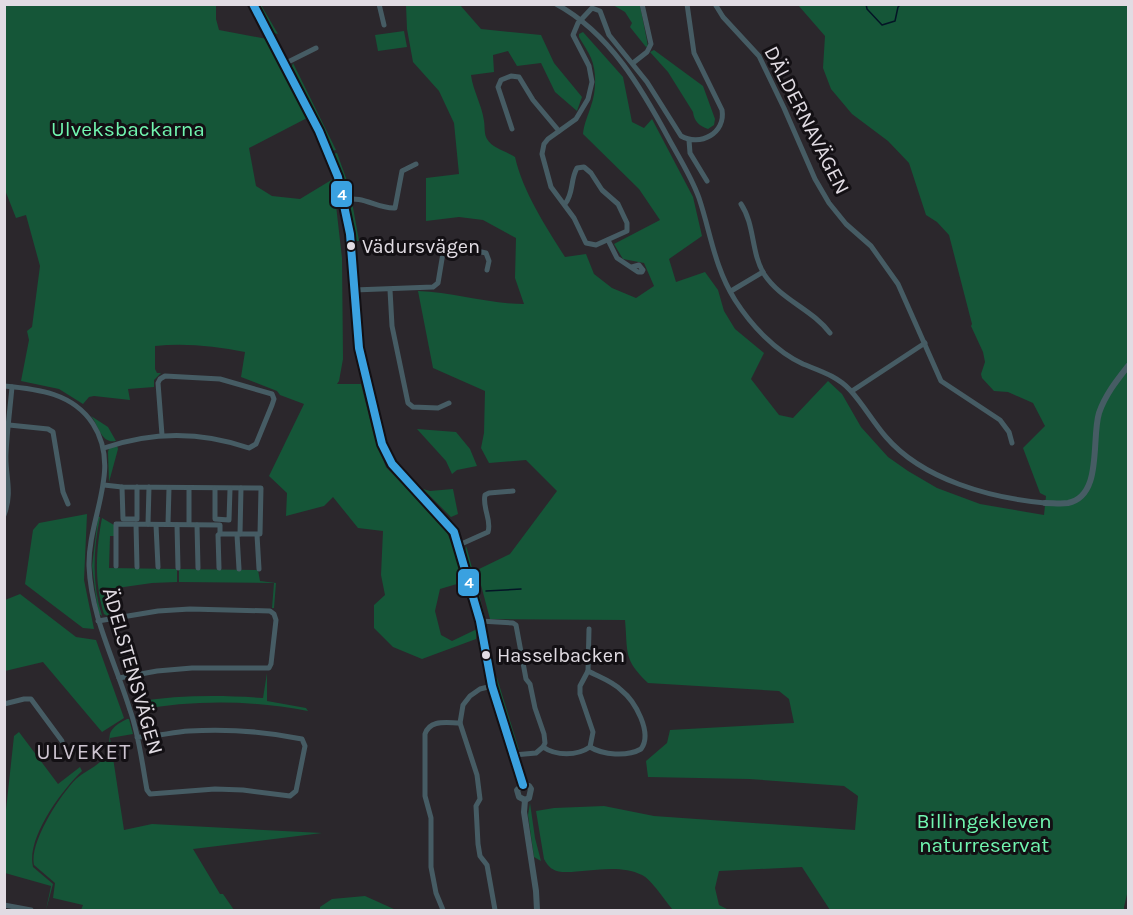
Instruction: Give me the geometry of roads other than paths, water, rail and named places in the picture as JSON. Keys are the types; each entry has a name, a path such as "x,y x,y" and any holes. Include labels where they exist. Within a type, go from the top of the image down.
{"street":[{"path":"253,4 330,153 344,200 351,240 359,348 387,456 399,473 442,517 454,532 459,545 480,621 492,686 523,785 531,789 530,798 525,800 524,812 537,910"},
{"path":"379,4 384,25"},
{"path":"556,4 581,19 639,84 698,195 715,261 730,291 750,321 768,340 802,363 842,381 852,391 886,438 910,459 979,491 1021,501 1069,503 1087,491 1091,482 1094,437 1099,413 1109,393 1128,366"},
{"path":"633,63 647,52 651,44 642,4"},
{"path":"565,204 570,197 574,172 579,167 587,169 602,190 618,204 627,224 627,231 596,245 586,243 574,218 551,187 542,154 544,144 548,139 581,113 591,90 589,66 573,35 581,19 592,8 600,11 609,35 647,82 681,136 689,140 698,140 718,130 723,117 720,103 694,53 687,4"},
{"name":"DÄLDERNAVÄGEN","path":"715,4 723,17 759,56 822,193 839,216 871,246 890,270 906,300 941,381 1000,420 1009,432 1012,443"},
{"path":"284,64 315,48"},
{"path":"512,129 498,87 501,80 511,76 519,77 533,100 559,131"},
{"path":"689,140 690,153 707,181"},
{"path":"344,200 360,198 378,206 395,208 402,171 416,164"},
{"path":"741,204 747,213 763,272 785,297 822,322 830,333"},
{"path":"608,240 617,258 632,267"},
{"path":"354,290 436,286 442,252 448,245 486,253 489,261 487,270"},
{"path":"730,291 763,272"},
{"path":"390,290 392,327 408,403 413,407 438,408 449,404"},
{"path":"852,391 925,343"},
{"path":"104,447 162,435 196,435 253,448 274,399 272,394 220,379 165,376 158,383 162,435"},
{"name":"ÄDELSTENSVÄGEN","path":"4,386 50,392 76,405 93,423 104,447 106,466 104,485 93,528 90,578 98,621 132,713 147,790 150,794 215,789 243,790 290,796 296,791 304,741 302,739 231,731 186,731 137,737"},
{"path":"4,515 10,483 6,456 12,387"},
{"path":"9,425 48,429 52,432 63,492 68,504"},
{"path":"104,485 215,489 261,488 260,534 257,535 259,569"},
{"path":"122,487 123,519 156,525 197,525 229,520 230,489"},
{"path":"116,566 116,524 137,519 137,487"},
{"path":"148,524 149,487"},
{"path":"168,524 169,488"},
{"path":"189,488 189,524"},
{"path":"239,568 240,488"},
{"path":"215,489 215,519 220,522"},
{"path":"459,545 488,532 490,527 484,502 485,495 513,490"},
{"path":"132,522 137,567"},
{"path":"219,568 220,522"},
{"path":"156,525 158,567"},
{"path":"177,525 178,568"},
{"path":"197,525 198,568"},
{"path":"220,534 257,535"},
{"path":"98,621 158,611 190,609 270,611 274,614 276,620 271,664 265,669 192,668 119,678"},
{"path":"480,621 516,625 526,680 530,684 545,739 543,747 536,753 514,754"},
{"path":"543,747 557,753 580,753 590,747 593,732 580,695 580,686 588,671 588,628"},
{"path":"588,671 611,682 627,696 645,732 645,744 641,749 632,753 599,752 590,747"},
{"path":"492,686 480,689 470,696 463,705 460,723 477,775 480,795 476,806 478,844 480,856 487,865 495,910"},
{"path":"4,704 31,699 62,741"},
{"path":"443,910 436,893 431,867 431,818 425,796 425,734 432,724 460,723"},
{"path":"4,904 31,910"}],"waterway":[{"path":"866,4 867,9 882,25 895,21 898,7 901,4"},
{"path":"486,591 521,589"}],"place":[{"name":"Vädursvägen","path":"351,246"},
{"name":"Hasselbacken","path":"486,655"}],"district":[{"name":"ULVEKET","path":"84,752"}],"park label":[{"name":"Ulveksbackarna","path":"128,129"},
{"name":"Billingekleven naturreservat","path":"984,833"}]}
